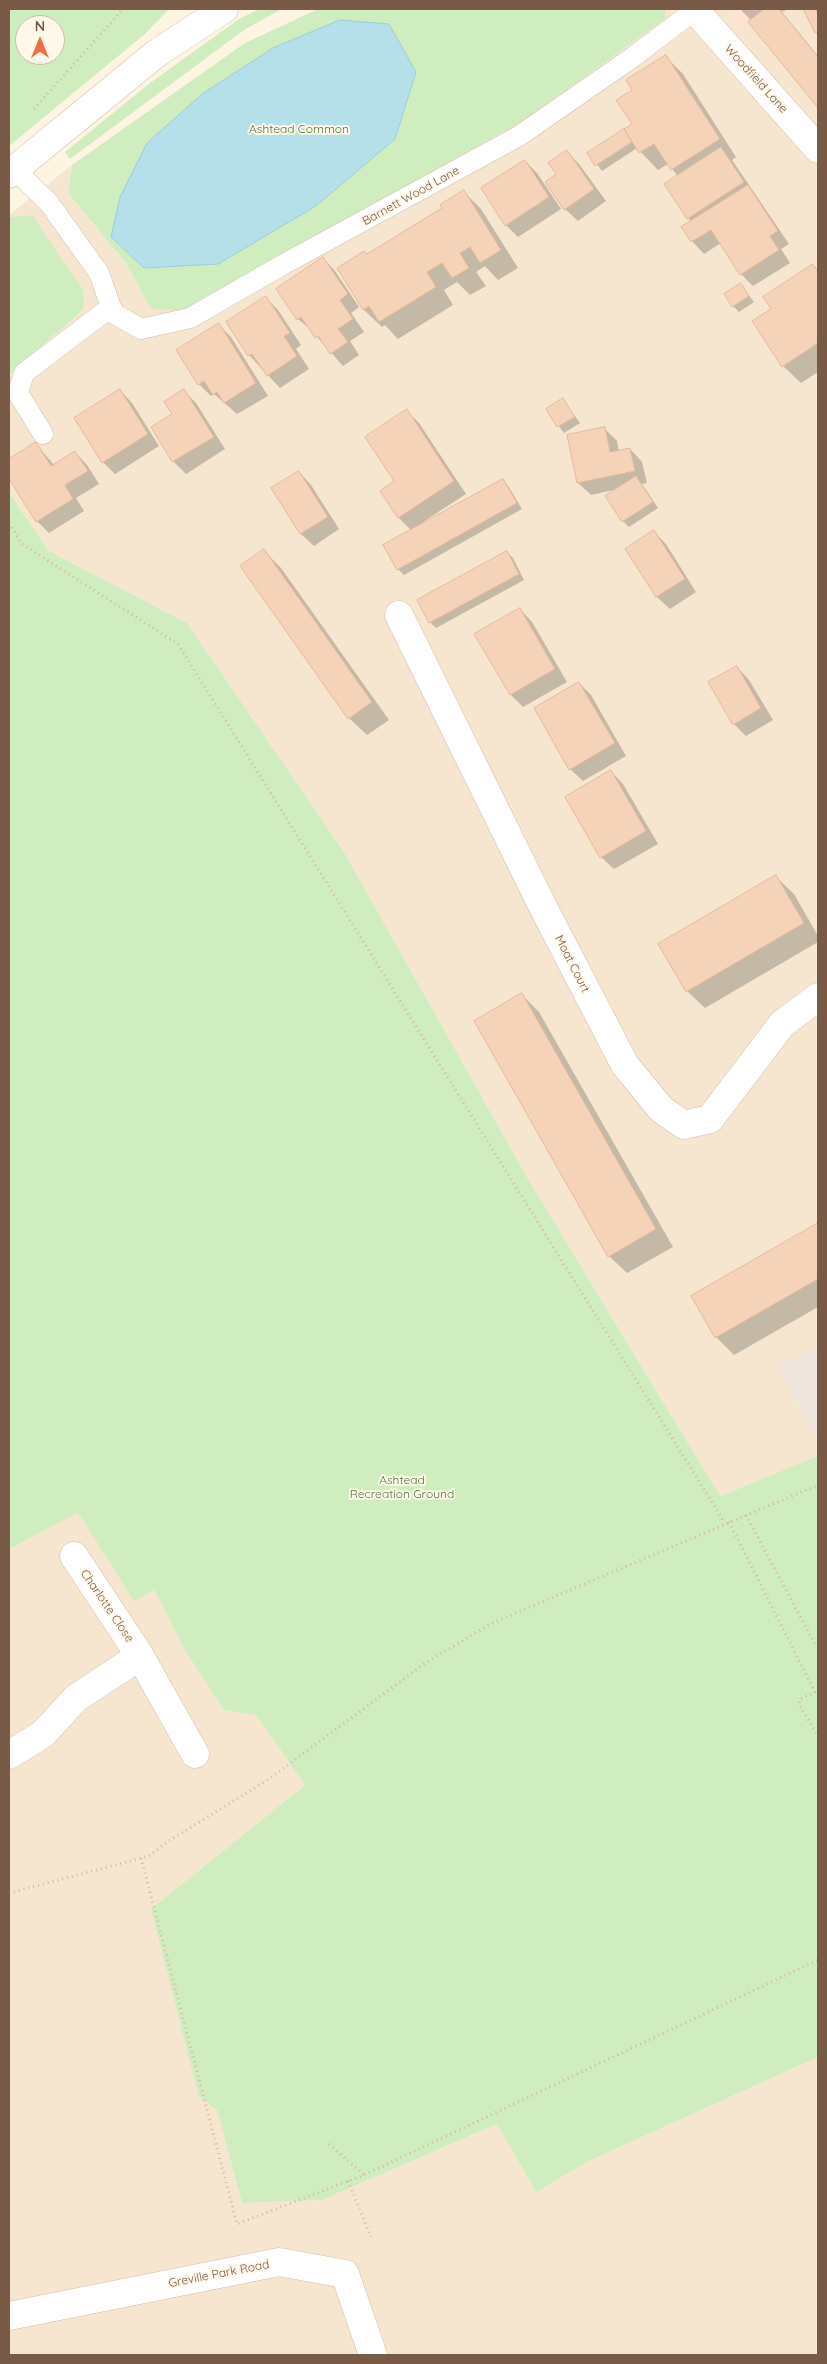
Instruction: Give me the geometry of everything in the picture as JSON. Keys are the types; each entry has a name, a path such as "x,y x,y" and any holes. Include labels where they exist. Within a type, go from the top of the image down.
{"street":[{"path":"12,172 157,53 224,9"},
{"name":"Woodfield Lane","path":"695,9 818,149"},
{"name":"Moat Court","path":"399,614 544,908 625,1065 661,1109 684,1125 710,1119 782,1024 818,997"},
{"name":"Charlotte Close","path":"74,1556 140,1656 195,1754"},
{"name":"Charlotte Close","path":"9,1755 43,1734 76,1698 140,1656"},
{"name":"Greville Park Road","path":"9,2316 279,2262 344,2274 373,2355"}],"lane":[{"name":"Barnett Wood Lane","path":"111,307 115,314 141,328 190,318 284,264 520,136 633,57 695,9"},
{"path":"12,172 49,203 99,273 111,307 24,374 18,393 43,434"}],"path":[{"path":"29,115 123,9"},
{"path":"9,523 22,544 178,644 725,1523"},
{"path":"9,1893 148,1856 269,1778 424,1664 490,1624 818,1485"},
{"path":"746,1515 818,1650"},
{"path":"729,1522 814,1692 800,1699 799,1704 818,1736"},
{"path":"141,1858 237,2224 364,2175 818,1960"},
{"path":"329,2144 364,2175"},
{"path":"348,2181 371,2237"}],"shaded area":[{"path":"666,9 818,9 818,1346 778,1366 818,1440 818,1456 720,1496 528,1179 344,852 187,623 49,551 9,493 9,375 84,309 32,215 9,217 9,215 72,165 68,193 126,263 151,308 430,172 526,119 665,19"},
{"path":"728,9 764,9 741,28"},
{"path":"9,1338 98,1481 186,1652 224,1710 256,1715 305,1785 151,1909 217,2110 242,2203 322,2200 497,2124 536,2192 591,2160 818,2057 818,2355 9,2355"},
{"path":"818,1346 818,1440 778,1366"}],"green space":[{"path":"9,9 169,9 145,34 9,146"},
{"path":"259,9 282,9 244,30 70,159 65,152 150,83 239,19"},
{"name":"Ashtead Common","path":"318,9 666,9 665,19 526,119 184,311 151,309 126,263 68,193 72,165 245,43"},
{"path":"32,215 83,290 84,309 9,375 9,217"},
{"name":"Ashtead Recreation Ground","path":"9,493 49,551 187,623 344,852 528,1179 720,1496 818,1456 818,2057 591,2160 536,2192 497,2124 322,2200 242,2203 217,2110 199,2097 151,1909 305,1785 256,1715 224,1710 186,1652 154,1590 134,1601 78,1512 9,1549"}],"water":[{"path":"340,20 389,24 416,72 395,139 316,206 218,264 144,268 111,237 120,197 147,143 202,94 273,48"}],"building":[{"path":"764,9 779,9 818,57 818,108 748,22"},
{"path":"815,9 818,15 818,32 815,33 804,11"},
{"path":"666,55 720,139 671,170 654,144 639,153 624,129 632,124 616,100 632,90 626,80"},
{"path":"624,129 632,142 595,166 587,153"},
{"path":"721,147 744,182 687,219 664,184"},
{"path":"567,150 594,189 564,210 545,182 556,174 548,163"},
{"path":"525,160 549,197 505,226 481,188"},
{"path":"748,185 778,231 770,236 779,250 740,275 711,230 691,242 681,227"},
{"path":"464,190 501,250 480,263 470,247 460,253 469,268 452,278 442,263 427,272 436,287 379,322 369,306 363,310 337,268 364,251 367,254 442,208 440,205"},
{"path":"323,257 348,294 340,300 353,319 338,329 348,342 330,354 318,336 315,338 301,317 297,320 276,289"},
{"path":"813,264 818,272 818,343 782,367 752,321 771,309 763,297"},
{"path":"741,283 749,296 732,307 724,294"},
{"path":"266,296 290,333 284,336 297,356 267,376 252,354 248,356 226,322"},
{"path":"219,323 256,383 224,403 217,392 213,395 204,381 198,385 176,350"},
{"path":"120,389 148,434 102,463 74,418"},
{"path":"184,389 214,437 172,462 151,427 172,414 164,402"},
{"path":"563,398 575,417 557,427 546,409"},
{"path":"407,409 454,481 398,518 380,491 394,481 365,437"},
{"path":"605,427 610,452 630,448 635,471 577,483 567,435"},
{"path":"36,442 51,466 75,451 88,471 65,485 73,499 36,522 9,479 9,459"},
{"path":"299,471 328,517 300,534 271,488"},
{"path":"636,476 653,502 622,522 605,496"},
{"path":"503,479 517,503 397,570 383,545"},
{"path":"654,530 685,579 656,597 625,549"},
{"path":"264,549 372,702 348,719 240,566"},
{"path":"507,551 519,574 429,623 417,600"},
{"path":"520,608 555,669 510,695 474,634"},
{"path":"737,666 761,708 733,725 708,682"},
{"path":"579,682 615,743 569,770 534,708"},
{"path":"611,770 646,831 600,858 565,797"},
{"path":"776,875 804,923 686,992 658,944"},
{"path":"522,993 656,1229 608,1257 474,1021"},
{"path":"818,1223 818,1279 715,1338 691,1296"}]}
